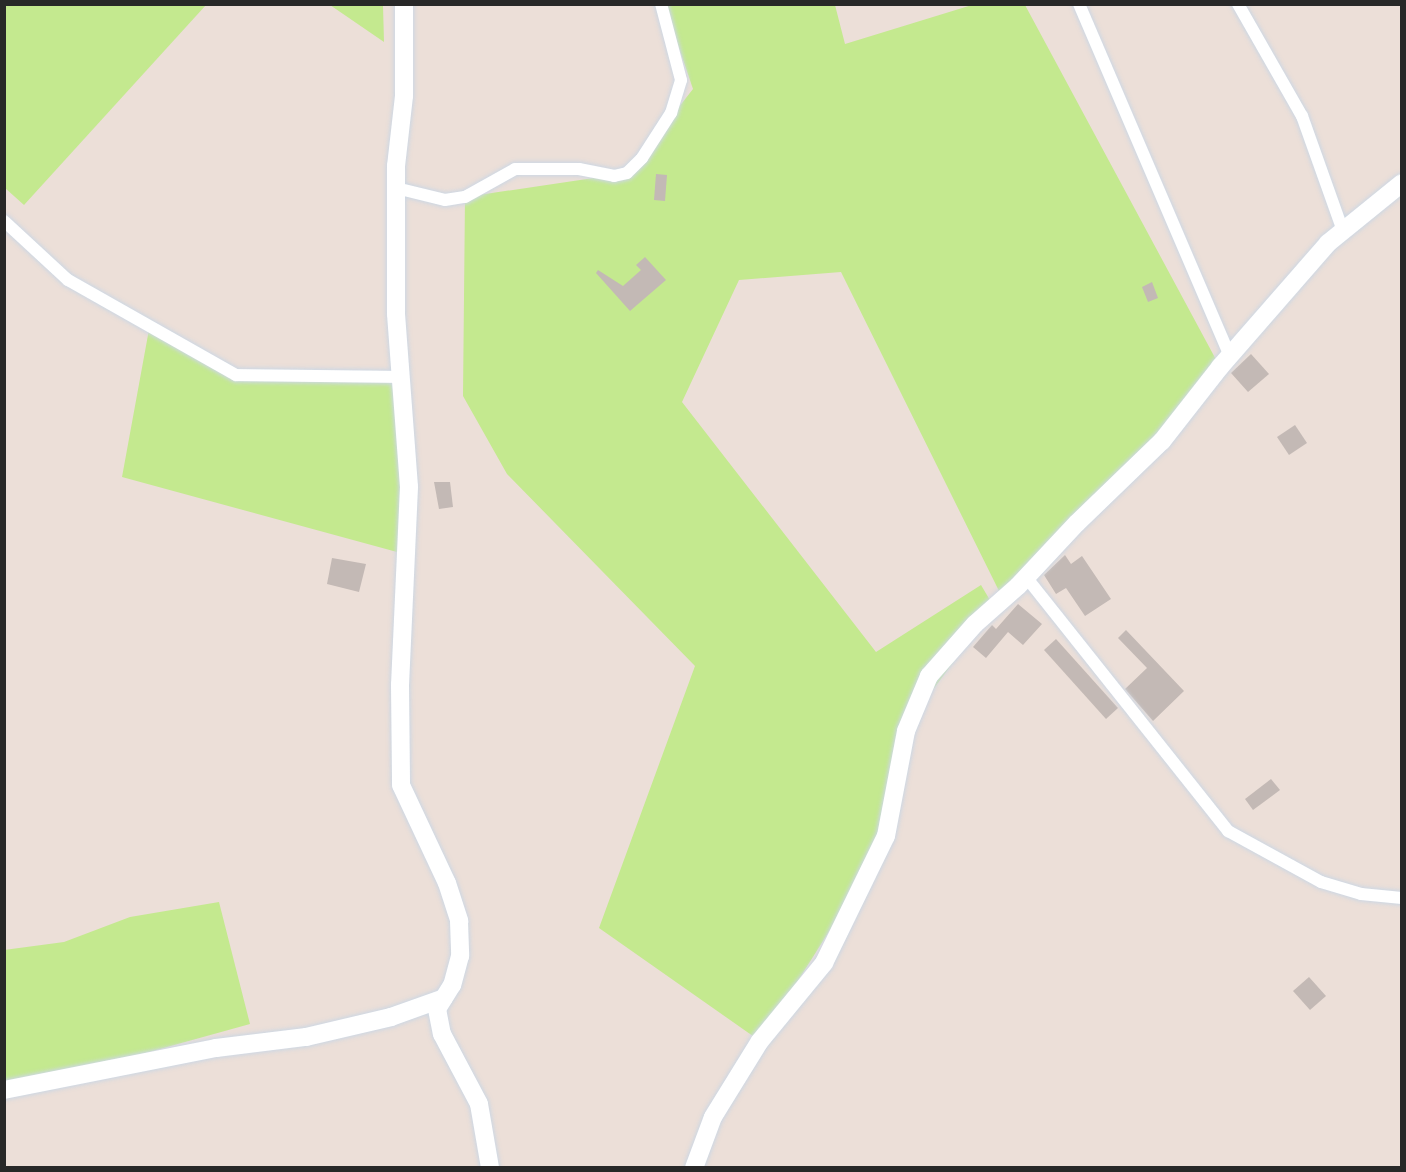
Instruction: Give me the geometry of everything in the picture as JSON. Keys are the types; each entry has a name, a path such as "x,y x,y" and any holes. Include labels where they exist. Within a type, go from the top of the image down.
{"street":[{"path":"404,4 404,96 396,188 400,377 409,487 400,685 401,785 447,883 459,921 460,956 444,998 437,1009 442,1034 478,1104 490,1167"},
{"path":"396,188 445,200 465,197 515,169 579,169 614,176 627,173 642,158 671,113 681,80 662,4"},
{"path":"1079,4 1230,357"},
{"path":"1238,4 1302,116 1343,231"},
{"path":"694,1167 713,1118 760,1041 824,963 885,836 906,730 929,676 975,624 1026,577 1162,441 1230,357 1343,231 1401,183"},
{"path":"4,220 68,280 236,375 400,377"},
{"path":"1026,577 1228,831 1321,882 1361,894 1401,898"},
{"path":"4,1090 216,1048 306,1037 391,1017 444,998"}],"green space":[{"path":"5,4 206,4 24,205 5,188"},
{"path":"664,4 835,5 845,44 972,5 1025,5 1220,367 1003,599 841,272 739,280 682,402 876,652 981,585 994,607 912,718 869,868 760,1041 599,928 695,666 507,474 463,396 465,197 627,173 693,89"},
{"path":"330,5 383,5 384,42"},
{"path":"150,324 236,375 400,377 408,555 122,477"},
{"path":"219,902 250,1024 5,1092 4,950 64,942 130,917"}],"building":[{"path":"656,174 667,175 665,201 654,200"},
{"path":"645,257 666,280 630,311 596,273 598,270 623,286 641,270 636,265"},
{"path":"1152,282 1158,298 1148,302 1142,287"},
{"path":"1251,354 1269,374 1248,392 1231,373"},
{"path":"1295,425 1307,443 1289,455 1277,437"},
{"path":"434,482 450,482 453,507 439,509"},
{"path":"1065,555 1071,564 1082,556 1111,599 1085,616 1066,588 1056,594 1044,575"},
{"path":"332,558 366,564 359,592 327,584"},
{"path":"1018,604 1042,624 1023,645 1008,632 986,658 973,647 992,625 996,629"},
{"path":"1126,630 1184,691 1153,721 1125,689 1147,668 1118,638"},
{"path":"1056,639 1118,708 1106,719 1044,650"},
{"path":"1271,779 1280,790 1253,810 1245,799"},
{"path":"1309,977 1326,996 1310,1010 1293,991"}]}
